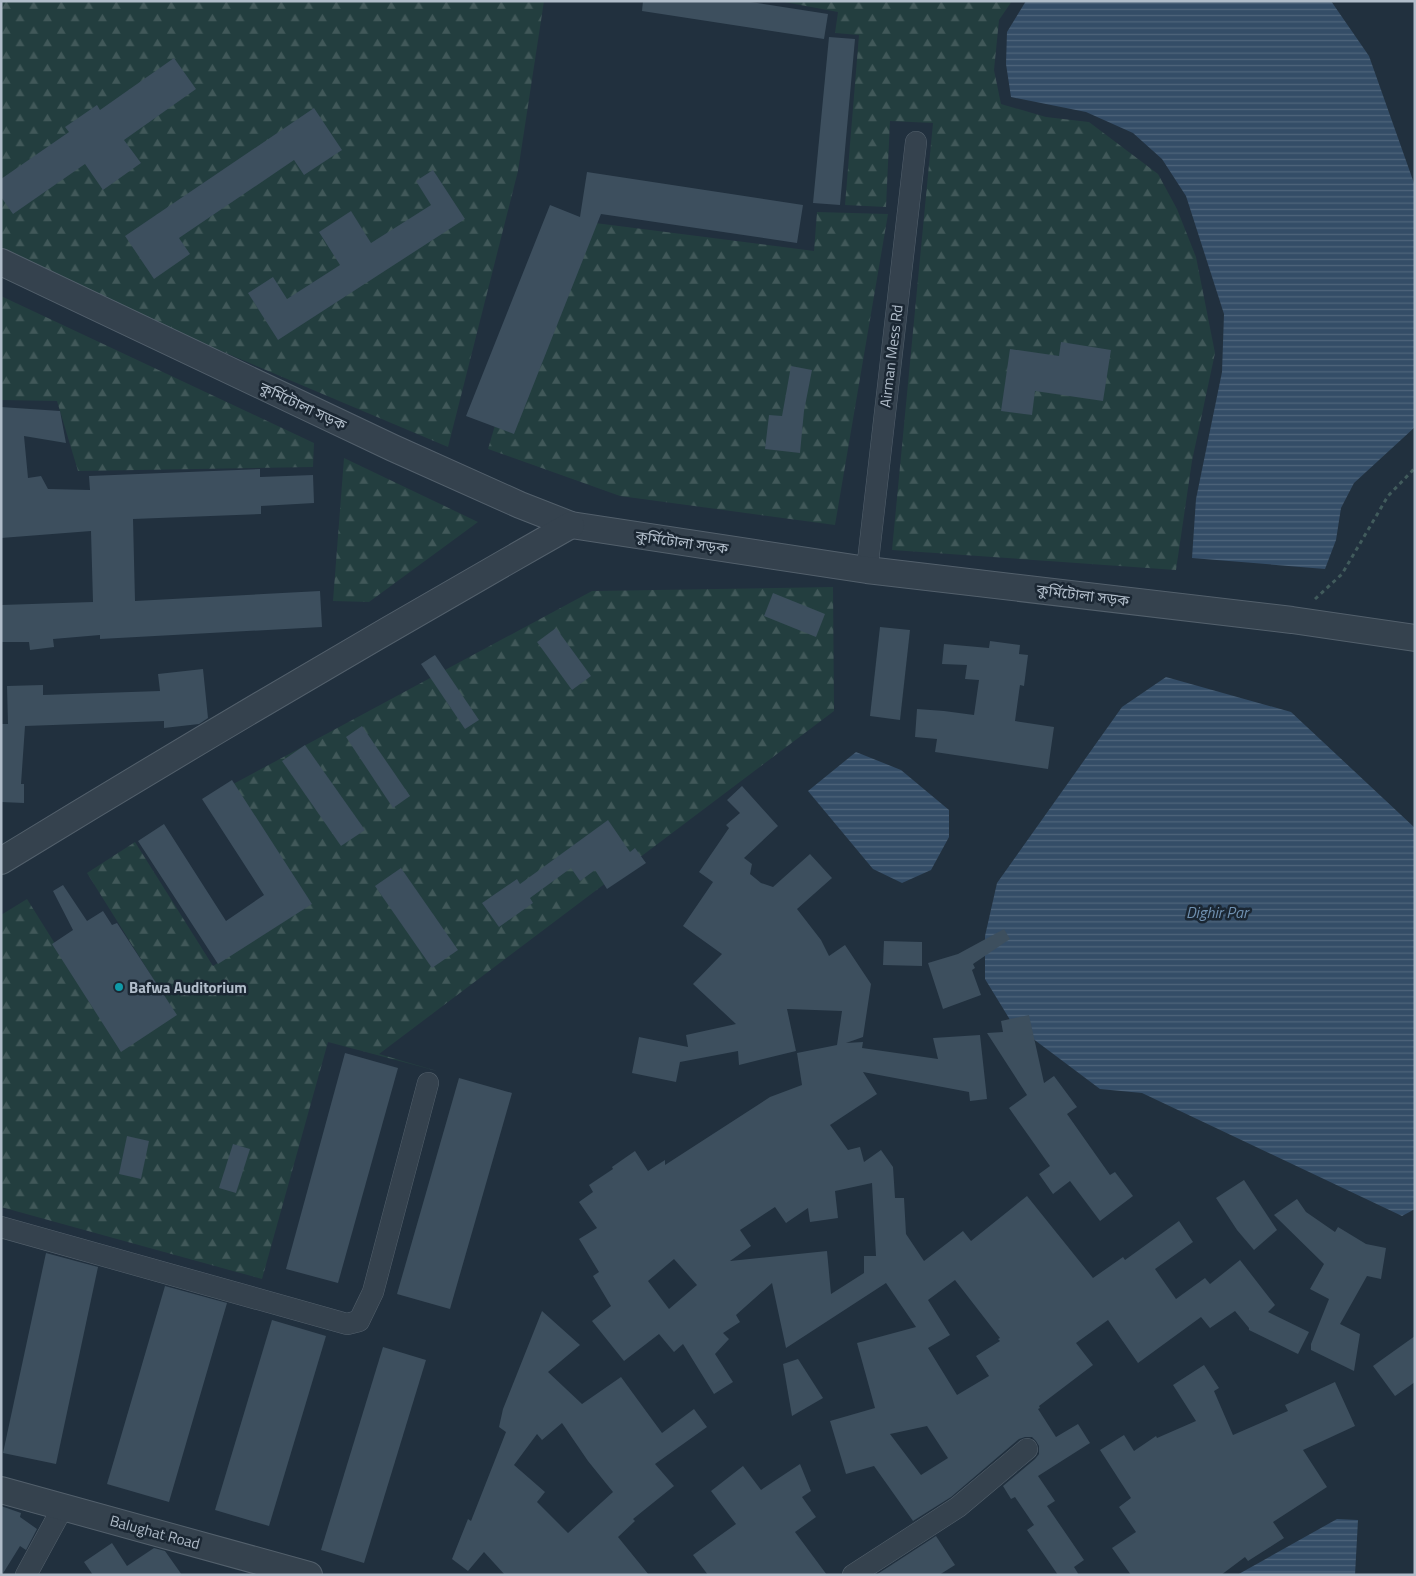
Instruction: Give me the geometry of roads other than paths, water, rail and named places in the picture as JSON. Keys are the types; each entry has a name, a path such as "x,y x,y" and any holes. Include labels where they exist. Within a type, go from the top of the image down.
{"street":[{"name":"Airman Mess Rd","path":"867,570 916,142"},
{"name":"কুর্মিটোলা সড়ক","path":"1,262 393,448 520,505 571,525 867,570 1292,620 1415,638"},
{"path":"1,861 483,575 571,525"},
{"path":"1,1227 347,1324 359,1321 373,1292 428,1083"},
{"path":"853,1575 958,1507 1027,1449"},
{"name":"Balughat Road","path":"1,1490 309,1575"},
{"path":"26,1575 63,1507"}],"water":[{"path":"1026,1 1331,1 1369,56 1415,186 1415,427 1354,483 1341,508 1336,540 1325,569 1192,558 1196,499 1222,372 1224,314 1186,196 1162,159 1133,133 1086,112 1011,97 1006,64 1007,32"},
{"name":"Dighir Par","path":"1166,677 1291,712 1415,828 1415,1209 1402,1216 1142,1093 1100,1089 1012,1023 985,979 985,936 997,883 1122,707"},
{"path":"856,752 901,770 949,810 949,837 931,870 902,883 873,869 808,791"},
{"path":"1337,1519 1358,1520 1355,1575 1237,1575"}],"place":[{"name":"Bafwa Auditorium","path":"119,987"}]}
